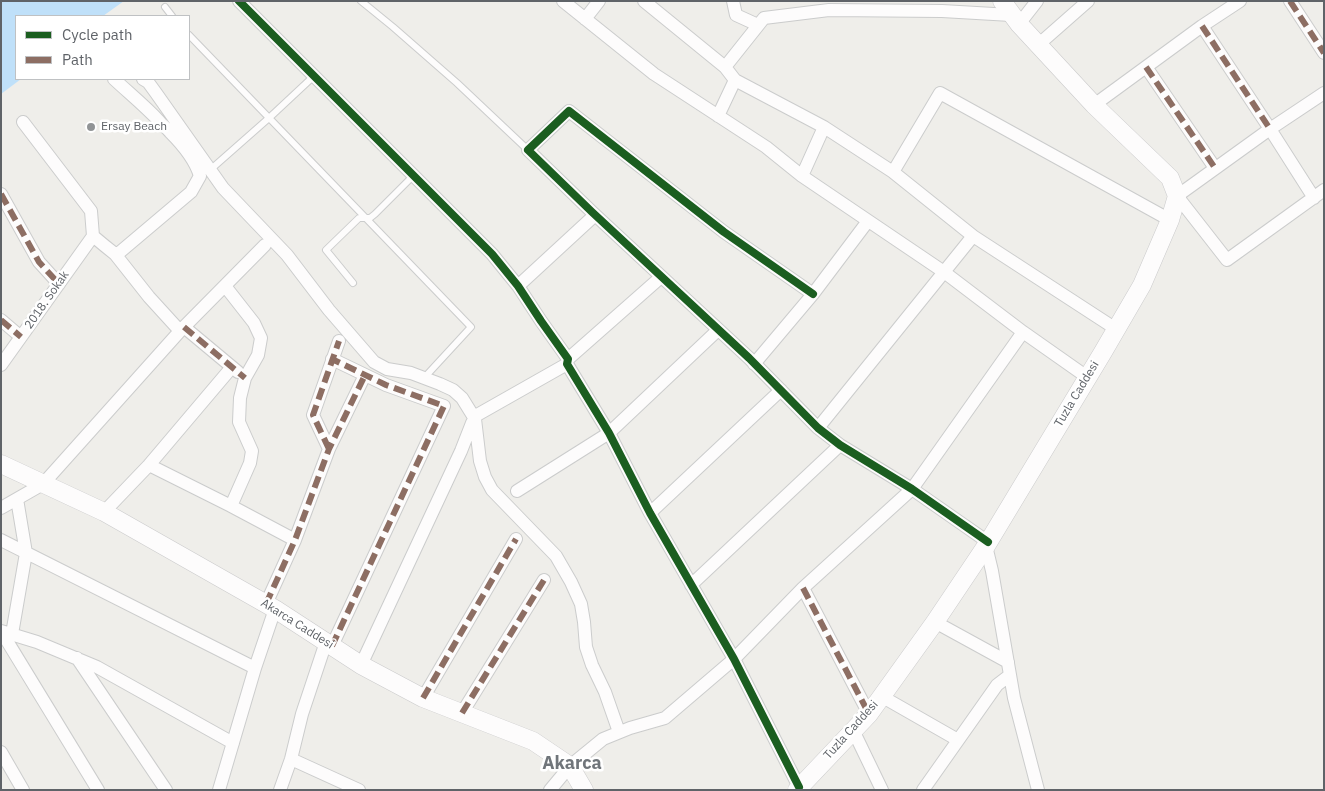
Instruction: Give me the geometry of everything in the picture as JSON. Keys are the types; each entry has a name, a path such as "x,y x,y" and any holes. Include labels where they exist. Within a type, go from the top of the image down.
{"main road":[{"path":"1011,13 1094,105 1170,178 1177,196"},
{"name":"Tuzla Caddesi","path":"798,789 869,714 935,622 987,544 1142,285 1170,220 1177,196"},
{"name":"Akarca Caddesi","path":"1,464 104,512 271,607 361,665 422,698 533,742 570,766 584,790"}],"street":[{"path":"239,1 492,254 518,286 568,361 650,513 734,659 798,789"},
{"path":"562,1 654,74 766,147 802,176 944,272 1023,332 1087,377"},
{"path":"585,19 599,1"},
{"path":"644,1 725,68 736,80 824,127 893,172 973,236 1116,328"},
{"path":"733,1 736,15 758,25"},
{"path":"725,68 764,18 817,6 829,10 889,6 942,11 1011,13 1037,1"},
{"path":"1038,45 1088,1"},
{"path":"1094,105 1202,26 1240,1"},
{"path":"1290,1 1324,53"},
{"path":"1202,26 1270,129 1319,194 1227,260 1177,196 1270,129 1324,93"},
{"path":"1146,67 1215,168"},
{"path":"115,80 153,114 184,146 197,166 200,176 191,192 116,254"},
{"path":"145,80 156,93 223,188 287,255 329,310 374,362 387,369 411,373 424,378 453,390 462,398 474,419 480,461 492,490 556,556 571,582 581,604 586,647 619,732"},
{"path":"718,116 736,80"},
{"path":"893,172 940,93 1170,220"},
{"path":"813,294 724,232 569,111 528,150 754,364 818,428 840,445 912,489 987,544 1014,698 1038,790"},
{"path":"23,122 91,211 93,236 116,254 149,297 182,329 245,378"},
{"path":"802,176 824,127"},
{"path":"1,194 39,262 59,284"},
{"path":"518,286 595,215"},
{"path":"754,364 813,294 868,221"},
{"name":"2018. Sokak","path":"1,365 93,236"},
{"path":"818,428 973,236"},
{"path":"1,508 43,484 182,329 265,245"},
{"path":"361,665 477,415 568,361 661,277"},
{"path":"225,286 254,323 261,338 258,354 245,378 240,398 239,422 252,451 250,463 231,506"},
{"path":"1,320 21,337"},
{"path":"517,491 608,433 718,330"},
{"path":"550,790 570,766 603,739 630,728 665,718 734,659 803,588 912,489 1023,332"},
{"path":"329,449 313,415 339,341"},
{"path":"280,790 302,714 329,644 444,406 386,385 332,359"},
{"path":"104,512 149,465 232,367"},
{"path":"219,790 271,607 294,540 329,449 365,375"},
{"path":"650,513 781,390"},
{"path":"691,585 840,445"},
{"path":"149,465 294,540"},
{"path":"17,499 26,553 5,632 98,790"},
{"path":"422,698 516,539"},
{"path":"1,540 255,668"},
{"path":"462,713 544,580"},
{"path":"803,588 869,714"},
{"path":"935,622 1009,669"},
{"path":"5,632 37,642 97,666 233,743"},
{"path":"77,658 166,790"},
{"path":"923,790 1009,669"},
{"path":"881,696 958,740"},
{"path":"853,730 882,790"},
{"path":"1,752 23,790"},
{"path":"290,760 359,790"}],"lane":[{"path":"361,1 457,83 528,150"},
{"path":"164,7 171,15"},
{"path":"190,36 471,327 424,378"},
{"path":"210,170 314,76"},
{"path":"354,282 326,250 359,218 370,218 375,214 414,175"}],"water":[{"path":"1,1 124,1 104,15 15,15 15,80 20,80 1,94"}],"marked path":[{"path":"1290,1 1324,53"},
{"path":"1202,26 1270,129"},
{"path":"1146,67 1215,168"},
{"path":"1,194 39,262 59,284"},
{"path":"1,320 21,337"},
{"path":"184,327 245,378"},
{"path":"329,449 313,415 339,341"},
{"path":"332,359 386,385 444,406 332,646"},
{"path":"266,604 295,540 329,449 365,375"},
{"path":"423,698 516,539"},
{"path":"462,713 544,580"},
{"path":"803,588 869,714"}],"cycle path":[{"path":"239,1 492,254 518,286 568,359 567,364 609,433 650,513 734,659 799,787"},
{"path":"813,294 724,232 569,111 528,150 749,358 818,428 840,445 912,489 988,542"}],"place":[{"name":"Ersay Beach","path":"91,127"}],"district":[{"name":"Akarca","path":"572,764"}]}
